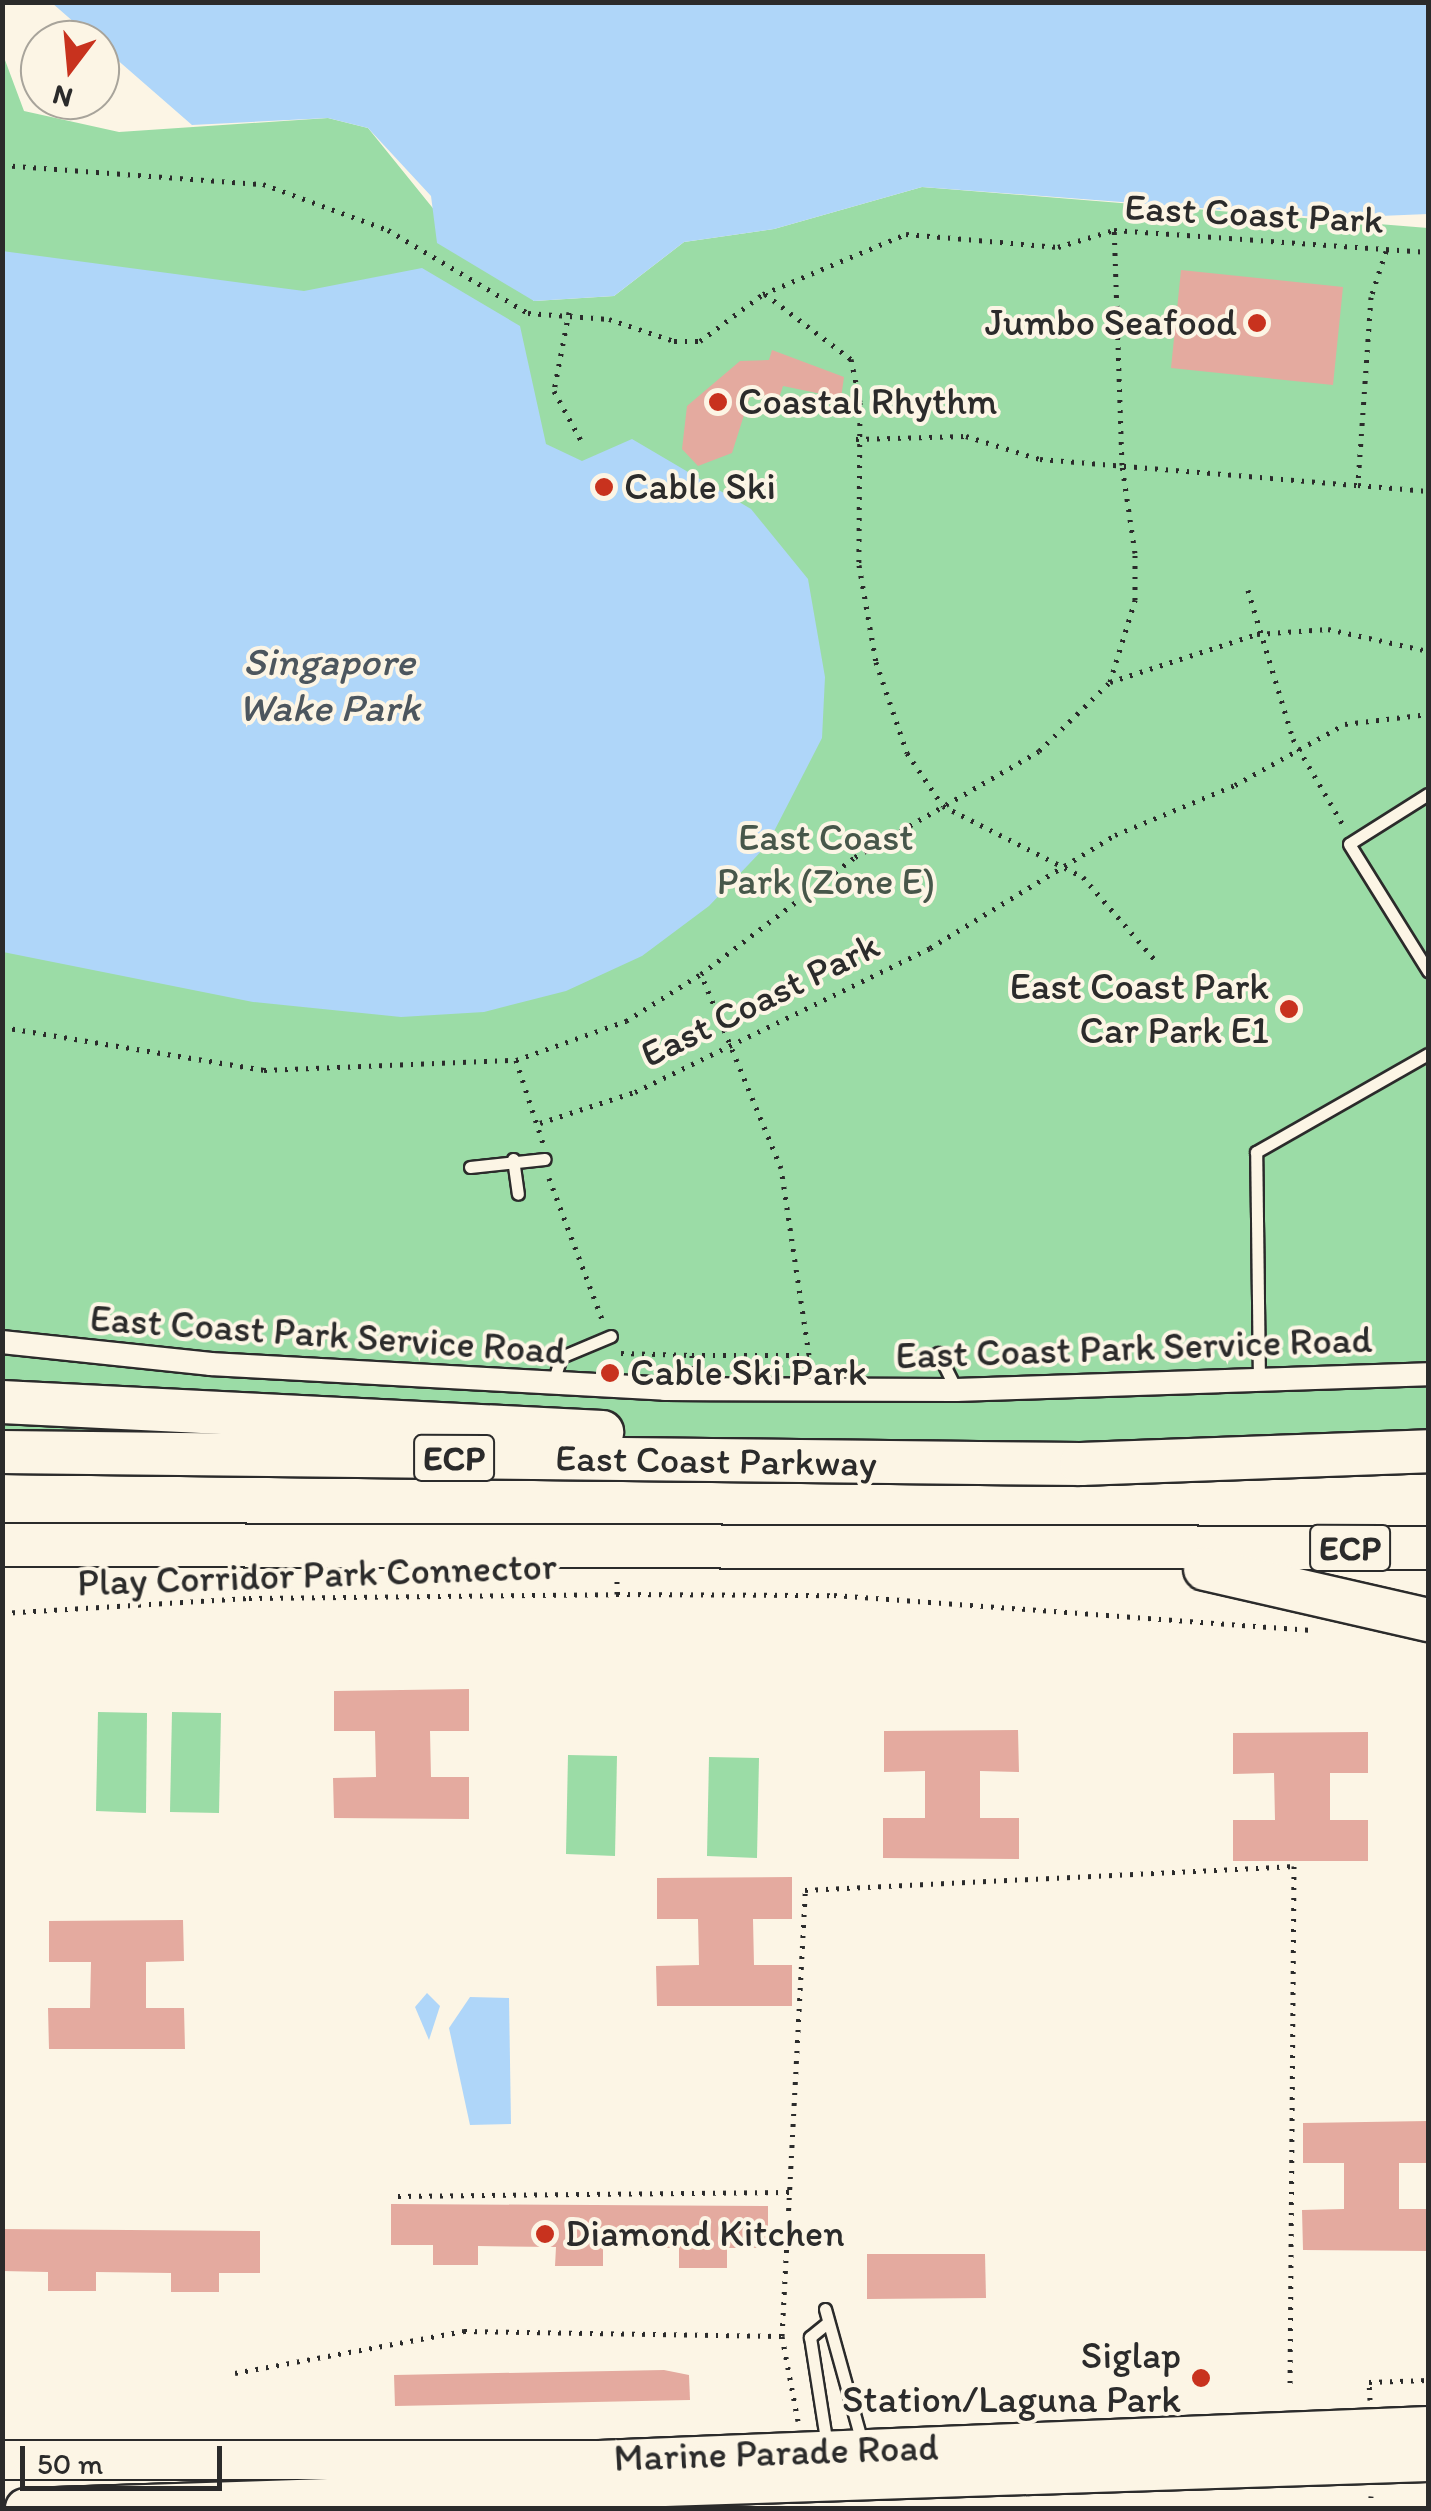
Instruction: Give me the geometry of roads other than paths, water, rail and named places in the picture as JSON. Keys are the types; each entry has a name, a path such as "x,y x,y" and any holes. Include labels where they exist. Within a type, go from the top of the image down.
{"highway":[{"path":"2,1402 646,1434 905,1464"},
{"name":"East Coast Parkway","path":"2,1452 905,1464 1428,1451"},
{"name":"ECP","path":"7,1547 1428,1548"},
{"path":"1092,1549 1318,1589 1428,1620"}],"main road":[{"name":"Marine Parade Road","path":"25,2508 593,2494 837,2458 1428,2426"},
{"name":"Marine Parade Road","path":"2,2460 837,2458 1428,2462"}],"street":[{"name":"East Coast Park Service Road","path":"2,1342 552,1386 956,1390 1259,1383 1428,1374"}],"lane":[{"path":"1428,794 1349,844 1428,972"},
{"path":"1259,1383 1256,1152 1428,1054"},
{"path":"470,1167 545,1158"},
{"path":"513,1159 518,1194"},
{"path":"552,1386 562,1357 611,1336"},
{"path":"938,1352 956,1390"},
{"path":"826,2309 826,2324 839,2338 837,2458"},
{"path":"826,2324 810,2337 837,2458"}],"water":[{"path":"52,3 1428,3 1428,214 1331,218 922,187 774,229 684,242 614,296 534,301 437,243 431,196 368,128 328,118 192,125 120,62 120,20 72,20"},
{"name":"Singapore Wake Park","path":"2,251 304,291 422,268 520,326 546,444 582,461 632,439 751,509 808,579 825,677 822,738 767,845 709,906 642,956 566,991 484,1012 401,1017 253,1002 3,952"},
{"path":"427,1993 440,2006 429,2040 415,2007"},
{"path":"470,1997 509,1998 511,2124 470,2125 449,2028"}],"place":[{"name":"Jumbo Seafood","path":"1257,323"},
{"name":"Coastal Rhythm","path":"718,402"},
{"name":"Cable Ski","path":"604,487"},
{"name":"East Coast Park Car Park E1","path":"1289,1009"},
{"name":"Cable Ski Park","path":"610,1373"},
{"name":"Diamond Kitchen","path":"545,2234"},
{"name":"Siglap Station/Laguna Park","path":"1201,2378"}],"park label":[{"name":"East Coast Park (Zone E)","path":"826,860"}]}
